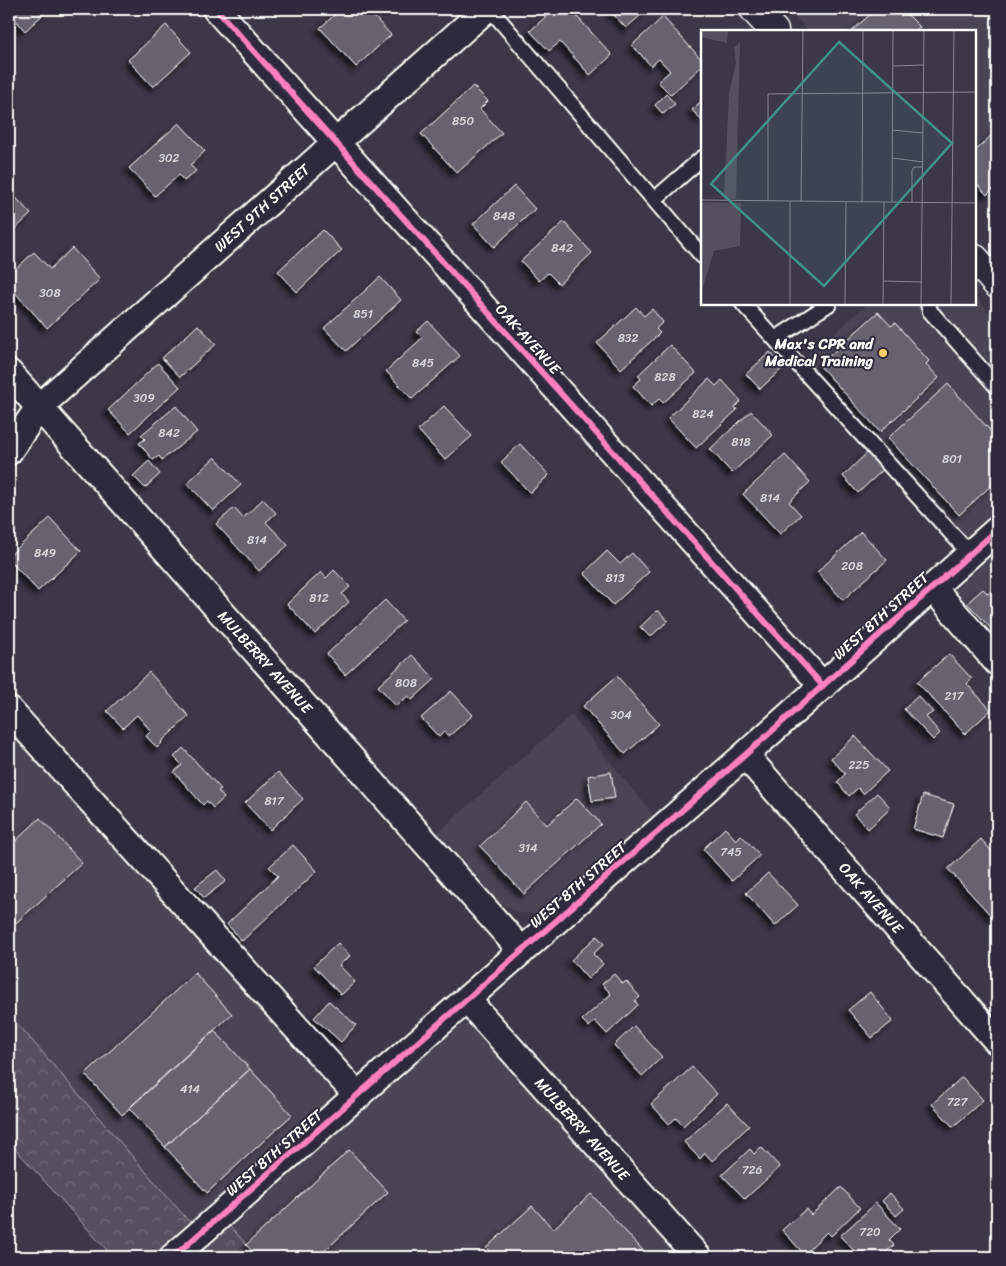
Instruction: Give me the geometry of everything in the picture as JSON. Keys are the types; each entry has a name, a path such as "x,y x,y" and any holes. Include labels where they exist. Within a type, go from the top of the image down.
{"street":[{"name":"OAK AVENUE","path":"216,9 822,686"},
{"name":"WEST 9TH STREET","path":"9,451 39,407 486,9"},
{"path":"754,9 773,30"},
{"path":"976,260 997,284"},
{"name":"MULBERRY AVENUE","path":"9,373 522,951"},
{"name":"WEST 8TH STREET","path":"173,1257 745,755 997,530"},
{"path":"932,587 997,662"},
{"path":"9,710 358,1096"},
{"name":"OAK AVENUE","path":"745,755 997,1041"},
{"name":"MULBERRY AVENUE","path":"467,1000 698,1257"}],"lane":[{"path":"490,9 701,255"},
{"path":"654,200 701,159"},
{"path":"744,305 970,554"},
{"path":"776,339 827,305"},
{"path":"928,305 930,311 997,387"}],"shaded area":[{"path":"788,9 997,9 997,129 976,148 976,30 807,30"},
{"path":"976,296 997,321 997,514 957,549 795,368 866,305 976,305"},
{"path":"997,548 997,646 954,601 954,592 957,583"},
{"path":"571,715 655,816 550,907 536,914 520,913 490,897 435,835"},
{"path":"9,717 328,1081 331,1090 329,1100 324,1106 191,1224 9,1023"},
{"path":"472,1022 687,1257 257,1257 230,1226 454,1030 466,1023"}],"green space":[{"path":"9,1014 191,1224 154,1257 113,1257 9,1142"},
{"path":"230,1226 257,1257 195,1257"}],"building":[{"path":"9,9 49,9 25,31 9,12"},
{"path":"341,9 367,9 391,35 356,67 320,28"},
{"path":"554,9 570,9 612,55 590,75 560,42 549,51 530,31"},
{"path":"608,9 648,9 626,28"},
{"path":"876,9 914,9 908,15 920,27 916,30 853,30"},
{"path":"663,17 701,59 701,67 671,95 658,82 670,71 659,59 651,66 632,45"},
{"path":"166,25 191,52 153,87 128,60"},
{"path":"473,86 488,101 480,109 502,133 457,173 421,134"},
{"path":"666,94 675,104 663,114 655,105"},
{"path":"701,101 701,120 692,110"},
{"path":"179,123 205,151 190,165 196,171 184,181 179,175 155,196 129,168"},
{"path":"997,130 997,185 987,195 976,183 976,150"},
{"path":"514,186 535,209 494,247 473,224"},
{"path":"9,190 31,214 9,235"},
{"path":"564,222 592,253 559,284 548,273 539,281 521,261"},
{"path":"323,230 342,250 297,292 278,271"},
{"path":"72,248 100,279 47,328 9,286 9,275 34,252 50,269"},
{"path":"380,277 401,300 346,351 324,328"},
{"path":"636,307 644,316 652,309 663,322 656,329 660,333 621,369 597,343"},
{"path":"878,312 891,326 895,323 929,361 926,364 939,378 880,432 819,365"},
{"path":"428,321 460,356 412,399 386,371 422,338 416,332"},
{"path":"198,325 216,344 180,377 162,358"},
{"path":"670,345 696,373 663,403 659,399 651,406 633,386 641,379 638,375"},
{"path":"770,352 784,367 760,389 746,374"},
{"path":"158,363 180,387 130,433 108,410"},
{"path":"709,379 716,386 722,380 741,401 735,407 737,410 696,448 668,418"},
{"path":"948,384 997,438 997,480 959,515 888,438"},
{"path":"176,406 197,432 162,460 159,456 153,460 139,443 145,439 141,435"},
{"path":"444,406 472,436 445,460 418,430"},
{"path":"751,411 773,435 732,473 710,449"},
{"path":"520,444 549,475 530,493 501,462"},
{"path":"868,452 884,469 858,493 843,476"},
{"path":"785,455 810,482 789,502 801,515 780,534 743,494"},
{"path":"215,457 241,485 213,511 187,483"},
{"path":"149,461 160,474 145,488 133,476"},
{"path":"263,499 276,513 266,522 288,545 259,571 216,524 234,508 243,518"},
{"path":"50,518 81,551 38,591 9,560 9,556"},
{"path":"861,532 887,560 843,600 817,572"},
{"path":"607,551 620,564 632,553 649,572 613,605 584,573"},
{"path":"334,570 350,587 342,594 349,602 315,634 287,604 321,572 326,578"},
{"path":"995,588 997,590 997,635 967,603 983,589 988,594"},
{"path":"385,600 404,621 345,675 327,654"},
{"path":"658,610 668,621 650,637 640,627"},
{"path":"949,654 972,679 967,684 991,710 965,734 917,682"},
{"path":"412,655 435,679 412,700 408,696 396,706 378,686"},
{"path":"149,672 189,716 157,748 146,736 151,731 137,715 123,728 107,711"},
{"path":"617,676 659,724 625,754 583,706"},
{"path":"451,691 473,715 449,736 444,732 439,737 421,718"},
{"path":"918,696 933,712 926,717 940,733 933,740 904,709"},
{"path":"855,736 888,771 863,794 858,788 849,796 837,782 845,774 831,758"},
{"path":"183,748 221,789 218,791 224,798 213,808 207,801 203,805 174,772 182,765 174,757"},
{"path":"278,772 303,799 270,830 245,803"},
{"path":"611,772 615,798 592,801 588,776"},
{"path":"877,793 891,808 868,829 854,814"},
{"path":"923,795 954,804 943,838 913,829"},
{"path":"577,798 601,824 524,894 480,846 526,802 547,825"},
{"path":"40,818 82,863 16,923 9,915 9,847"},
{"path":"725,828 736,840 741,835 760,855 732,881 703,849"},
{"path":"981,839 997,857 996,921 948,869"},
{"path":"293,845 317,871 242,941 227,924 278,876 269,867"},
{"path":"217,870 226,881 204,898 195,887"},
{"path":"768,873 798,905 775,926 746,893"},
{"path":"597,936 604,944 593,954 603,964 588,979 571,960"},
{"path":"338,943 350,956 339,965 355,982 341,995 314,966"},
{"path":"195,973 232,1014 122,1115 85,1074"},
{"path":"614,974 623,984 626,981 640,997 635,1001 638,1005 607,1034 595,1021 589,1027 582,1020 611,994 602,984"},
{"path":"870,992 893,1021 872,1038 848,1010"},
{"path":"329,1001 356,1025 341,1042 314,1018"},
{"path":"634,1026 662,1057 642,1076 614,1045"},
{"path":"214,1030 250,1069 165,1147 129,1108"},
{"path":"692,1067 717,1094 683,1126 676,1118 669,1124 651,1104"},
{"path":"250,1069 292,1115 207,1193 165,1147"},
{"path":"962,1077 983,1100 953,1127 932,1104"},
{"path":"727,1103 749,1126 712,1161 705,1153 700,1159 684,1142"},
{"path":"761,1147 780,1167 745,1199 722,1175 750,1149 754,1154"},
{"path":"349,1150 388,1192 318,1257 258,1257 246,1245"},
{"path":"841,1187 860,1208 831,1236 827,1232 804,1254 782,1230 806,1209 811,1215"},
{"path":"890,1193 904,1209 896,1216 882,1201"},
{"path":"591,1194 649,1257 495,1257 486,1248 532,1206 553,1229"},
{"path":"876,1203 900,1229 889,1240 894,1245 881,1257 877,1257 874,1254 870,1257 860,1257 840,1236"}],"cycle path":[{"path":"216,9 823,686"},
{"path":"173,1257 745,755 997,530"}],"place":[{"name":"Max's CPR and Medical Training","path":"883,353"}]}
